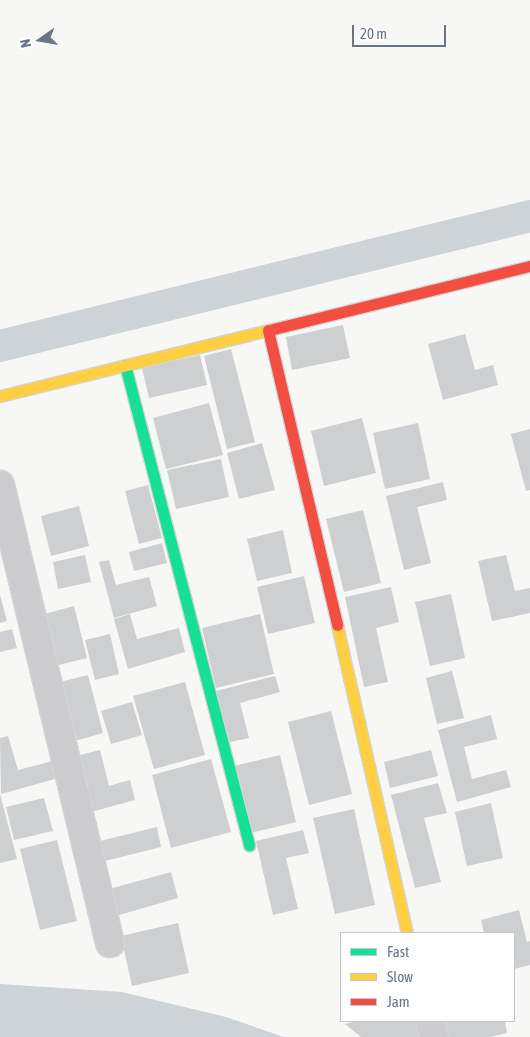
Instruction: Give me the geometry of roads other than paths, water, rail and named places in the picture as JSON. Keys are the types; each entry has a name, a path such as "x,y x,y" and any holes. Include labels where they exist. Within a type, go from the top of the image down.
{"street":[{"path":"0,396 530,266"},
{"path":"268,330 401,899 407,932"},
{"path":"125,365 249,845"},
{"path":"0,484 110,943"},
{"path":"430,1022 434,1037"}],"waterway":[{"path":"0,346 530,216"}]}
